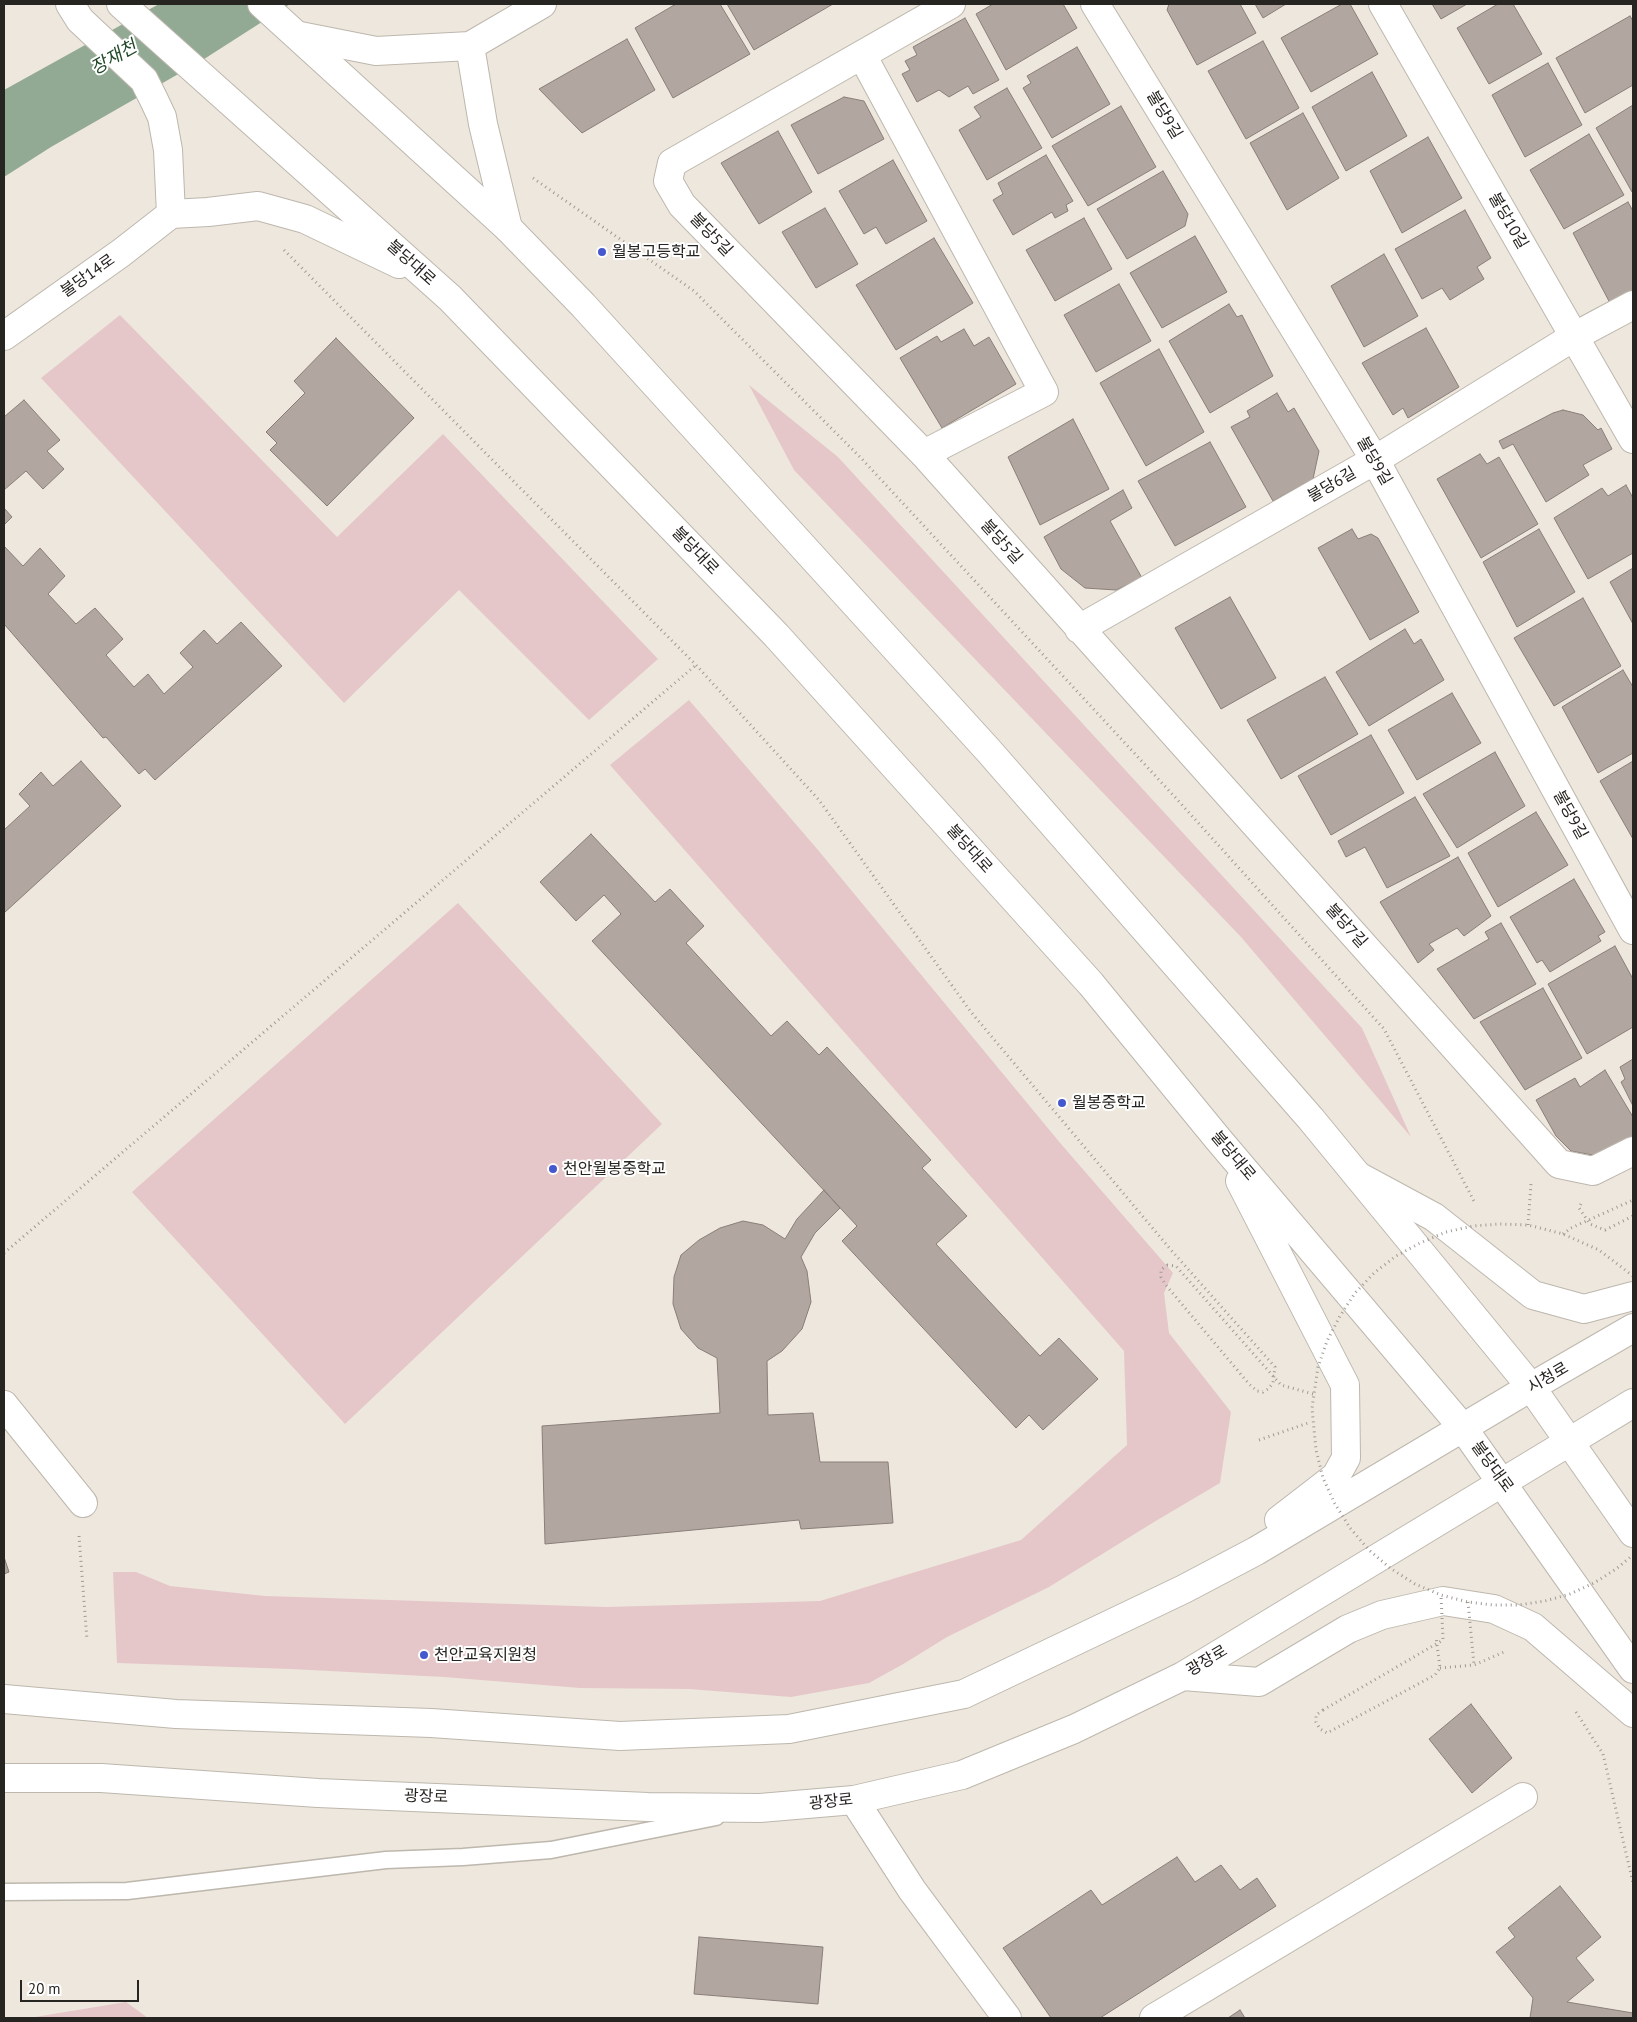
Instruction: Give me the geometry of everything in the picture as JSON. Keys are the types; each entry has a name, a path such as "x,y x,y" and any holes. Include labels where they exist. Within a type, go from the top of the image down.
{"main road":[{"path":"70,4 80,20 144,80 162,117 168,150 171,214 258,206 305,219 428,278"},
{"name":"불당대로","path":"121,4 450,298 776,635 1092,984 1218,1139 1463,1428 1633,1669"},
{"path":"262,4 300,36 508,228 583,305 988,750 1298,1104 1358,1176 1531,1387 1633,1533"},
{"path":"300,36 376,51 470,46 542,4"},
{"name":"불당5길","path":"951,4 672,163 668,181 682,205 924,454 1079,629"},
{"name":"불당9길","path":"1095,4 1375,460 1633,930"},
{"name":"불당10길","path":"1383,4 1633,438"},
{"path":"470,46 483,124 508,228"},
{"path":"862,55 1044,392 924,454"},
{"name":"불당14로","path":"4,336 121,253 171,214"},
{"name":"불당6길","path":"1079,629 1375,460 1575,336 1633,305"},
{"name":"불당7길","path":"1079,629 1559,1164 1593,1171 1633,1151"},
{"path":"1218,1139 1345,1385 1346,1458 1336,1476 1275,1524 1256,1551"},
{"path":"1358,1176 1434,1217 1533,1295 1584,1309 1629,1284"},
{"name":"시청로","path":"1463,1428 1633,1328"},
{"path":"1569,1442 1633,1403"},
{"path":"4,1405 84,1503"},
{"path":"4,1699 176,1714 431,1723 620,1736 789,1729 964,1694 1184,1589 1256,1551 1463,1428"},
{"name":"광장로","path":"4,1778 101,1778 318,1793 648,1807 760,1808 854,1800 962,1775 1074,1730 1183,1676 1569,1442"},
{"path":"1183,1676 1259,1682 1348,1629 1382,1615 1443,1601 1494,1609 1533,1627 1633,1713"},
{"path":"1154,2018 1523,1797"},
{"path":"854,1800 912,1890 1008,2018"}],"lane":[{"path":"4,1892 127,1891 386,1860 463,1857 551,1850 760,1808"}],"path":[{"path":"526,173 694,291 861,458 1174,796 1384,1029 1475,1205"},
{"path":"280,246 696,665 819,800 971,1012 1170,1250 1275,1367 1273,1383 1268,1389 1263,1392 1257,1391 1249,1384 1164,1284 1160,1270 1167,1265 1176,1266 1281,1385 1313,1394"},
{"path":"4,1253 696,665"},
{"path":"1528,1225 1531,1179"},
{"path":"1584,1200 1579,1208 1582,1215 1590,1224 1605,1230 1633,1216"},
{"path":"1563,1234 1579,1224 1633,1200"},
{"path":"1484,1222 1491,1229"},
{"path":"1633,1276 1598,1250 1563,1234 1528,1225 1500,1224 1473,1226 1455,1230 1420,1243 1396,1256 1374,1273 1355,1293 1327,1340 1318,1367 1313,1394 1316,1450 1323,1478 1335,1504 1350,1528 1369,1550 1390,1568 1415,1584 1441,1595 1468,1602 1493,1605 1519,1605 1546,1601 1570,1594 1608,1574 1633,1555"},
{"path":"1629,1284 1633,1267"},
{"path":"1259,1440 1313,1421"},
{"path":"78,1531 86,1640"},
{"path":"1436,1635 1440,1668 1435,1675 1327,1733 1320,1730 1316,1722 1316,1715 1323,1710 1443,1640 1441,1595"},
{"path":"1468,1602 1474,1664"},
{"path":"1468,1618 1478,1617"},
{"path":"1435,1627 1450,1618"},
{"path":"1440,1668 1474,1664 1508,1650"},
{"path":"1573,1708 1604,1754 1633,1883"}],"shaded area":[{"path":"120,315 337,537 443,434 658,659 589,720 459,590 344,703 41,378"},
{"path":"749,385 838,457 1362,1028 1411,1137 1241,937 794,470"},
{"path":"689,700 818,850 1061,1144 1173,1273 1164,1293 1169,1333 1231,1412 1220,1483 1049,1587 947,1637 869,1683 791,1697 689,1689 580,1688 444,1677 117,1663 113,1572 136,1572 170,1586 265,1596 606,1607 820,1601 1021,1540 1127,1445 1124,1351 610,765"},
{"path":"458,903 662,1124 345,1424 132,1192"},
{"path":"126,2002 148,2018 29,2018"}],"water":[{"name":"장재천","path":"159,4 290,4 201,61 51,147 4,177 4,90"}],"building":[{"path":"676,4 720,4 750,54 673,98 635,28"},
{"path":"727,4 833,4 754,50"},
{"path":"993,4 1063,4 1077,28 1006,70 976,14"},
{"path":"1169,4 1240,4 1256,33 1197,65 1167,10"},
{"path":"1255,4 1286,4 1263,18"},
{"path":"1342,4 1350,4 1378,54 1311,92 1281,38"},
{"path":"1432,4 1467,4 1441,19"},
{"path":"1498,4 1513,4 1542,54 1489,84 1457,28"},
{"path":"1630,16 1633,21 1633,85 1585,113 1556,58"},
{"path":"965,18 999,80 973,94 968,86 949,97 939,90 917,102 902,74 910,70 905,61 917,55 913,47"},
{"path":"627,39 655,90 582,133 539,89"},
{"path":"1263,41 1299,108 1246,139 1208,71"},
{"path":"1077,47 1110,104 1052,138 1023,88 1031,83 1027,76"},
{"path":"1548,63 1582,125 1525,157 1492,95"},
{"path":"1372,72 1407,136 1346,171 1312,107"},
{"path":"1007,88 1042,148 987,180 959,130 981,117 974,107"},
{"path":"844,97 864,101 884,139 818,174 791,125"},
{"path":"1633,105 1633,191 1632,192 1596,128"},
{"path":"1121,106 1156,167 1088,206 1052,146"},
{"path":"1303,113 1339,178 1287,210 1250,143"},
{"path":"778,131 812,192 759,224 721,163"},
{"path":"1589,134 1624,195 1564,229 1530,170"},
{"path":"1428,137 1462,198 1402,233 1370,171"},
{"path":"1046,155 1073,201 1066,205 1068,211 1055,218 1052,212 1013,235 993,200 1003,194 998,183"},
{"path":"893,160 927,221 886,244 876,227 864,234 839,191"},
{"path":"1163,171 1188,214 1185,226 1127,259 1097,209"},
{"path":"1628,202 1633,211 1633,290 1610,303 1573,233"},
{"path":"825,208 858,264 816,288 782,232"},
{"path":"1465,210 1491,258 1477,267 1484,279 1450,300 1442,288 1422,299 1395,249"},
{"path":"1084,218 1112,269 1055,301 1026,250"},
{"path":"1195,236 1227,292 1162,328 1130,273"},
{"path":"934,238 973,303 896,350 856,285"},
{"path":"1384,254 1418,316 1364,347 1331,286"},
{"path":"1119,284 1151,341 1096,372 1064,315"},
{"path":"1229,304 1237,317 1242,315 1273,376 1210,413 1169,341"},
{"path":"1426,328 1459,387 1408,418 1403,408 1393,415 1362,363"},
{"path":"964,329 974,346 989,337 1016,384 942,428 900,358 937,336 941,342"},
{"path":"336,338 414,418 327,506 270,450 277,443 266,432 305,393 294,381"},
{"path":"1159,349 1204,432 1146,466 1100,383"},
{"path":"1277,393 1288,412 1294,408 1319,451 1313,479 1273,501 1231,427 1250,417 1247,411"},
{"path":"24,400 60,440 47,451 64,469 43,489 26,471 4,490 4,417"},
{"path":"1563,410 1583,415 1598,430 1601,428 1612,449 1583,465 1589,475 1546,502 1513,444 1503,449 1499,441 1553,413"},
{"path":"1073,419 1109,489 1040,525 1008,457"},
{"path":"1210,442 1246,507 1175,546 1138,481"},
{"path":"1480,454 1487,464 1499,457 1538,524 1481,558 1437,479"},
{"path":"1626,485 1633,498 1633,553 1588,579 1554,518 1602,488 1608,496"},
{"path":"1123,490 1132,508 1110,521 1142,578 1116,590 1085,588 1061,569 1044,537"},
{"path":"4,508 12,517 4,525"},
{"path":"1352,529 1358,539 1371,534 1378,538 1419,612 1370,640 1318,548"},
{"path":"1539,529 1575,592 1517,627 1483,562"},
{"path":"4,546 23,566 40,548 65,576 48,594 76,624 95,608 123,639 106,655 134,687 148,674 164,694 193,667 180,653 204,630 217,644 241,622 282,666 155,780 145,769 139,774 106,737 103,738 4,624"},
{"path":"1633,568 1633,624 1610,582"},
{"path":"1230,597 1276,678 1221,709 1175,628"},
{"path":"1583,598 1621,666 1554,706 1514,638"},
{"path":"1405,629 1414,644 1421,639 1444,680 1369,726 1336,672"},
{"path":"1623,670 1633,687 1633,753 1598,773 1562,707"},
{"path":"1325,677 1358,734 1281,779 1247,720"},
{"path":"1452,693 1481,743 1417,780 1388,730"},
{"path":"1371,735 1404,793 1331,835 1298,776"},
{"path":"1495,752 1525,806 1457,848 1423,794"},
{"path":"81,761 121,806 4,913 4,830 30,806 19,794 41,772 53,786"},
{"path":"1633,761 1633,839 1600,781"},
{"path":"1415,797 1450,856 1387,888 1365,847 1346,857 1338,841"},
{"path":"1536,812 1568,865 1498,907 1468,853"},
{"path":"591,834 655,902 670,889 704,926 686,943 771,1036 787,1021 819,1055 827,1047 931,1160 922,1168 967,1216 936,1244 1040,1356 1059,1338 1098,1379 1043,1430 1029,1415 1016,1428 842,1241 857,1226 592,941 621,914 604,895 576,921 540,882"},
{"path":"1458,857 1491,916 1464,936 1457,928 1429,944 1434,950 1418,963 1380,902"},
{"path":"1574,879 1605,932 1598,936 1601,941 1550,972 1542,960 1537,963 1510,917"},
{"path":"1501,923 1536,984 1474,1019 1437,969 1489,939 1485,932"},
{"path":"1615,946 1633,979 1633,1027 1587,1054 1548,984"},
{"path":"1543,988 1582,1058 1525,1090 1480,1022"},
{"path":"1633,1059 1633,1106 1621,1082 1625,1079 1620,1067"},
{"path":"1605,1070 1633,1117 1633,1145 1609,1158 1571,1151 1556,1136 1536,1100 1575,1078 1580,1087"},
{"path":"824,1190 840,1208 815,1233 801,1257 807,1271 811,1302 802,1329 782,1351 767,1361 768,1415 813,1413 820,1462 888,1462 893,1523 801,1529 799,1520 545,1544 542,1426 720,1413 717,1358 698,1348 681,1329 673,1304 674,1277 681,1255 699,1240 720,1228 743,1221 763,1225 785,1239 797,1219"},
{"path":"4,1557 9,1572 4,1574"},
{"path":"1471,1704 1512,1758 1472,1793 1429,1739"},
{"path":"1177,1857 1195,1882 1221,1865 1240,1890 1257,1878 1276,1906 1100,2018 1051,2018 1003,1948 1091,1890 1102,1905"},
{"path":"1560,1886 1601,1937 1576,1958 1594,1980 1567,2002 1633,2013 1633,2018 1530,2018 1533,1998 1496,1952 1515,1937 1508,1928"},
{"path":"699,1937 823,1947 818,2004 694,1994"},
{"path":"1240,2010 1245,2018 1228,2018"}],"place":[{"name":"월봉고등학교","path":"602,252"},
{"name":"월봉중학교","path":"1062,1103"},
{"name":"천안월봉중학교","path":"553,1169"},
{"name":"천안교육지원청","path":"424,1655"}]}
